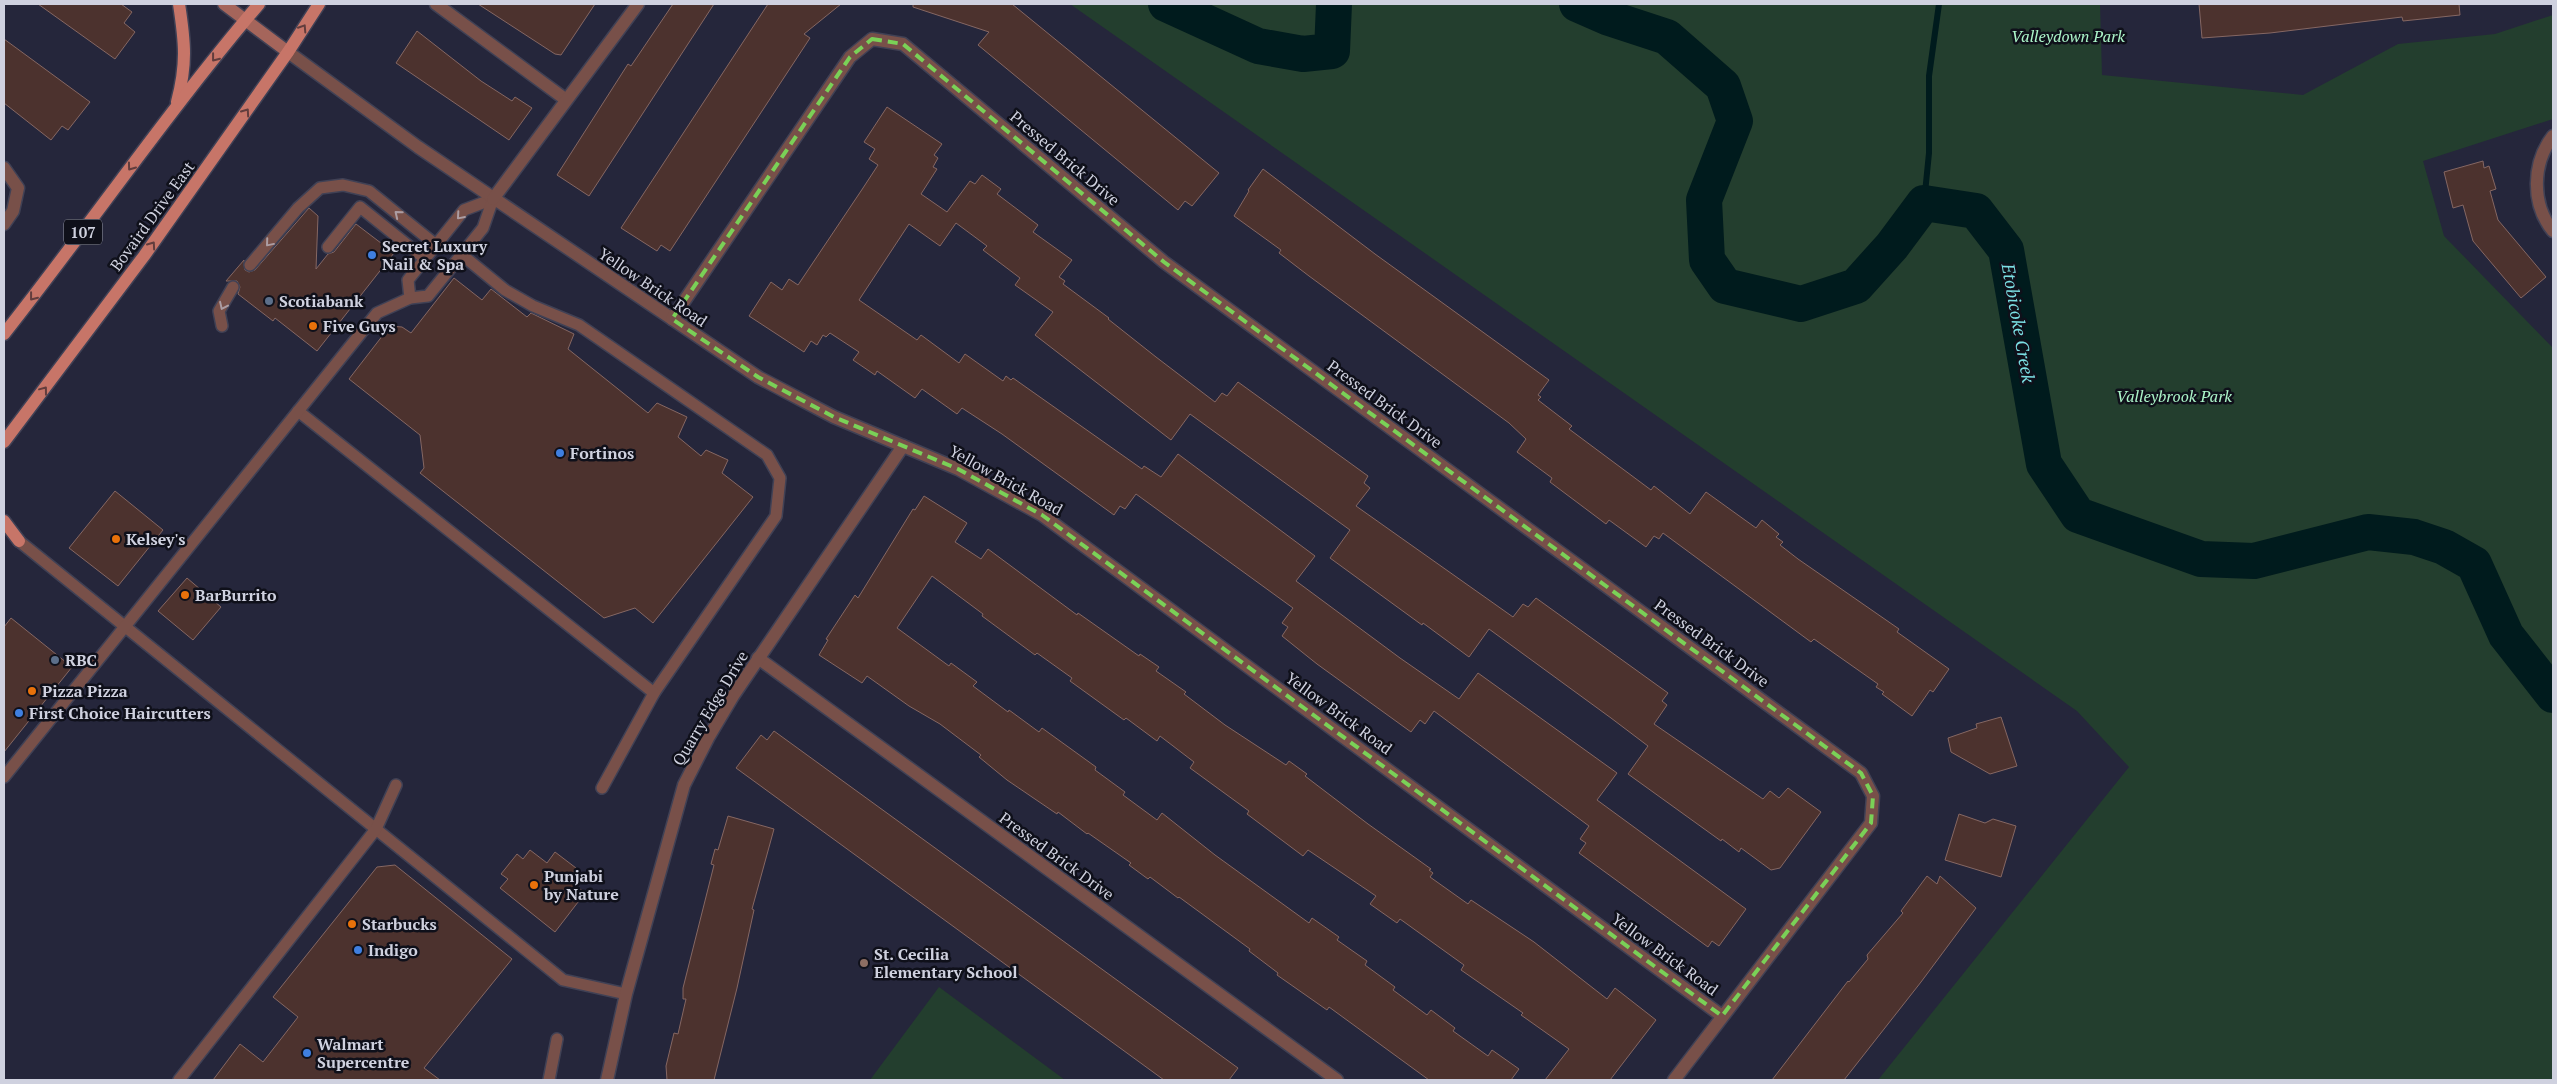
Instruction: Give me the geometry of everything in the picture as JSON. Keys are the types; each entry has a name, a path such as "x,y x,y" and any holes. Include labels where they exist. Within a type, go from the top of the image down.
{"main road":[{"path":"176,107 184,77 186,51 179,4"},
{"name":"107","path":"4,334 72,248 176,107 259,4"},
{"name":"Bovaird Drive East","path":"4,442 144,256 288,52 319,4"},
{"path":"4,452 27,412"},
{"path":"4,522 19,542"},
{"path":"4,537 19,542"}],"street":[{"name":"Yellow Brick Road","path":"224,4 493,199 758,377 834,417 958,468 1042,515 1722,1016"},
{"path":"436,4 565,99"},
{"path":"493,199 565,99 638,4"},
{"name":"Pressed Brick Drive","path":"672,319 850,57 872,39 903,44 1164,262 1861,772 1873,796 1871,823 1674,1080"},
{"path":"2553,136 2542,158 2536,178 2538,198 2546,222 2553,231"},
{"path":"4,168 18,188 13,210 4,224"},
{"name":"Quarry Edge Drive","path":"607,1080 626,994 684,785 708,738 758,658 903,446"},
{"name":"Pressed Brick Drive","path":"758,658 1337,1080"}],"lane":[{"path":"250,265 298,208 320,188 343,185 369,191 436,245"},
{"path":"410,298 408,280 464,210 493,199"},
{"path":"4,777 377,313 410,298 428,296 483,228 493,199"},
{"path":"328,247 360,207 425,259"},
{"path":"461,254 512,294 532,306 579,325 767,455 780,478 776,516 654,694 602,788"},
{"path":"222,326 219,311 233,287"},
{"path":"298,411 654,694"},
{"path":"19,542 563,980 626,994"},
{"path":"179,1080 376,830 396,785"},
{"path":"550,1080 557,1039"}],"highlighted area":[{"path":"872,39 903,44 1164,262 1861,773 1873,796 1871,823 1722,1016 1042,515 958,469 834,417 758,377 672,319 850,57"}],"green space":[{"name":"Valleybrook Park","path":"1070,4 2100,4 2102,75 2303,95 2398,44 2495,34 2553,15 2553,119 2423,161 2444,236 2553,348 2553,1080 1878,1080 2129,767 2077,711"},
{"path":"939,987 1065,1080 870,1080"}],"building":[{"path":"38,4 121,4 132,12 124,23 135,32 115,59"},
{"path":"478,4 595,4 561,55 555,54"},
{"path":"673,4 714,4 589,196 557,175 628,64 631,66"},
{"path":"768,4 841,4 804,34 810,38 670,251 661,245 657,251 621,228"},
{"path":"913,4 1012,4 1219,173 1192,206 1185,201 1178,210 978,45 989,32 913,7"},
{"path":"2199,4 2459,4 2460,15 2403,21 2402,17 2270,33 2202,38"},
{"path":"417,31 481,81 512,101 515,97 532,108 509,140 396,63"},
{"path":"4,39 90,102 68,130 62,126 51,140 4,103"},
{"path":"887,107 942,144 934,155 938,158 933,167 937,169 921,194 947,212 970,181 975,184 982,175 1001,189 997,194 1038,225 1033,232 1072,260 1059,277 1065,281 1063,284 1215,402 1222,393 1227,396 1238,382 1368,476 1364,483 1370,488 1356,506 1513,617 1523,604 1528,607 1536,598 1668,693 1662,701 1667,705 1654,724 1763,799 1770,791 1779,798 1788,788 1821,812 1780,868 1771,870 1741,848 1739,852 1722,839 1721,841 1628,774 1648,746 1489,629 1469,657 1423,623 1422,625 1330,558 1350,530 1190,414 1171,440 1035,335 1053,312 1015,285 1020,278 983,250 987,246 956,223 940,246 909,224 859,300 917,340 921,335 959,363 965,354 1003,381 1006,376 1011,380 1013,378 1142,469 1144,466 1161,477 1178,454 1315,556 1296,581 1400,658 1459,699 1478,673 1617,773 1597,800 1746,909 1719,946 1712,941 1708,947 1579,853 1586,843 1580,839 1589,826 1434,711 1425,724 1420,720 1411,732 1317,664 1282,636 1288,627 1282,623 1293,608 1136,494 1125,509 1120,506 1114,515 1002,434 962,408 957,414 922,389 915,398 877,371 875,375 853,360 859,352 830,333 826,337 823,335 817,345 811,341 804,352 749,316 771,282 782,290 789,279 798,285 863,188 878,165 869,159 875,149 864,142"},
{"path":"2483,161 2484,168 2489,166 2496,189 2490,191 2498,220 2546,277 2521,298 2473,241 2463,205 2453,208 2444,172"},
{"path":"1263,169 1375,254 1549,380 1538,395 1541,397 1538,400 1572,426 1569,429 1651,490 1654,486 1690,514 1706,492 1756,528 1762,520 1779,534 1776,537 1783,542 1780,545 1899,629 1897,632 1949,669 1933,692 1930,690 1912,716 1882,694 1884,692 1876,687 1878,684 1814,639 1811,642 1663,533 1659,539 1654,536 1646,547 1609,520 1606,524 1550,482 1552,478 1517,452 1526,439 1509,423 1309,276 1279,253 1281,250 1234,216 1248,190"},
{"path":"309,208 318,216 316,269 328,254 334,252 356,224 394,253 317,351 275,318 273,321 238,294 240,287 237,281 226,281 244,260 245,270 249,272 255,270"},
{"name":"Fortinos","path":"454,278 482,300 491,289 527,317 531,313 574,334 568,349 648,413 657,403 687,417 678,437 701,456 706,450 728,460 722,473 753,497 653,623 635,608 604,618 420,473 424,468 420,435 349,379 390,326 402,327 411,333"},
{"name":"Kelsey's","path":"115,491 163,530 118,586 69,548"},
{"path":"924,496 967,523 955,542 981,559 988,549 1077,615 1078,613 1139,656 1140,654 1159,667 1156,671 1186,692 1184,694 1225,725 1286,765 1289,761 1307,774 1305,776 1431,869 1429,870 1433,873 1430,877 1468,904 1471,900 1534,942 1607,999 1615,988 1656,1020 1610,1080 1545,1080 1569,1049 1521,1015 1523,1013 1461,970 1464,965 1400,919 1397,923 1370,904 1376,896 1308,850 1303,856 1247,814 1249,811 1190,768 1194,762 1160,736 1157,741 1126,718 1124,720 1070,681 1072,678 1037,653 1035,655 932,576 897,628 949,666 951,663 977,682 973,686 1008,712 1009,710 1039,732 1042,728 1096,767 1095,770 1125,792 1123,795 1157,820 1162,813 1215,855 1309,923 1312,918 1339,937 1337,940 1367,961 1365,965 1395,987 1393,990 1427,1015 1431,1010 1455,1028 1453,1031 1488,1056 1492,1050 1519,1069 1511,1080 1429,1080 1329,1007 1327,1010 1277,975 1278,973 1249,951 1250,949 1179,897 1150,877 1148,879 1129,865 1131,863 1058,812 1057,814 1007,780 979,757 981,755 940,724 909,706 867,676 862,683 819,655 828,640 826,639 855,595 858,598 913,509 915,510"},
{"path":"187,578 221,607 193,640 158,611"},
{"path":"11,618 72,667 4,752 4,627"},
{"path":"2001,717 2017,766 1990,774 1951,752 1948,738 1977,728 1976,724"},
{"path":"774,731 1238,1068 1229,1080 1164,1080 736,768 761,735 767,740"},
{"path":"1959,814 1985,823 1993,819 2016,826 2001,877 1945,860"},
{"path":"728,816 774,829 752,909 754,910 737,988 714,1080 667,1080 666,1066 674,1033 678,1034 686,999 683,999 683,988 714,865 711,864 715,849 718,850"},
{"path":"530,850 547,863 555,852 576,868 568,879 585,893 555,932 500,888 508,879 501,874 517,854 523,859"},
{"path":"395,865 512,959 424,1068 440,1080 213,1080 240,1044 263,1062 298,1017 273,997 377,867"},
{"path":"1927,876 1937,884 1940,876 1976,908 1921,982 1844,1080 1772,1080 1848,981 1868,959 1867,955 1903,913 1901,911"}],"waterway":[{"name":"Etobicoke Creek","path":"1166,4 1258,46 1303,54 1332,51 1334,4"},
{"name":"Etobicoke Creek","path":"1577,4 1609,18 1667,37 1723,86 1735,121 1704,200 1707,260 1725,286 1801,304 1856,286 1892,246 1924,203 1976,211 2006,250 2044,464 2078,515 2201,559 2254,561 2368,532 2414,537 2444,547 2474,564 2506,635 2553,695"},
{"path":"1924,203 1929,153 1929,76 1939,4"}],"place":[{"name":"Secret Luxury Nail & Spa","path":"372,255"},
{"name":"Scotiabank","path":"269,301"},
{"name":"Five Guys","path":"313,326"},
{"name":"Fortinos","path":"560,453"},
{"name":"Kelsey's","path":"116,539"},
{"name":"BarBurrito","path":"185,595"},
{"name":"RBC","path":"55,660"},
{"name":"Pizza Pizza","path":"32,691"},
{"name":"First Choice Haircutters","path":"19,713"},
{"name":"Punjabi by Nature","path":"534,885"},
{"name":"Starbucks","path":"352,924"},
{"name":"Indigo","path":"358,950"},
{"name":"St. Cecilia Elementary School","path":"864,963"},
{"name":"Walmart Supercentre","path":"307,1053"}],"park label":[{"name":"Valleydown Park","path":"2068,36"}]}
